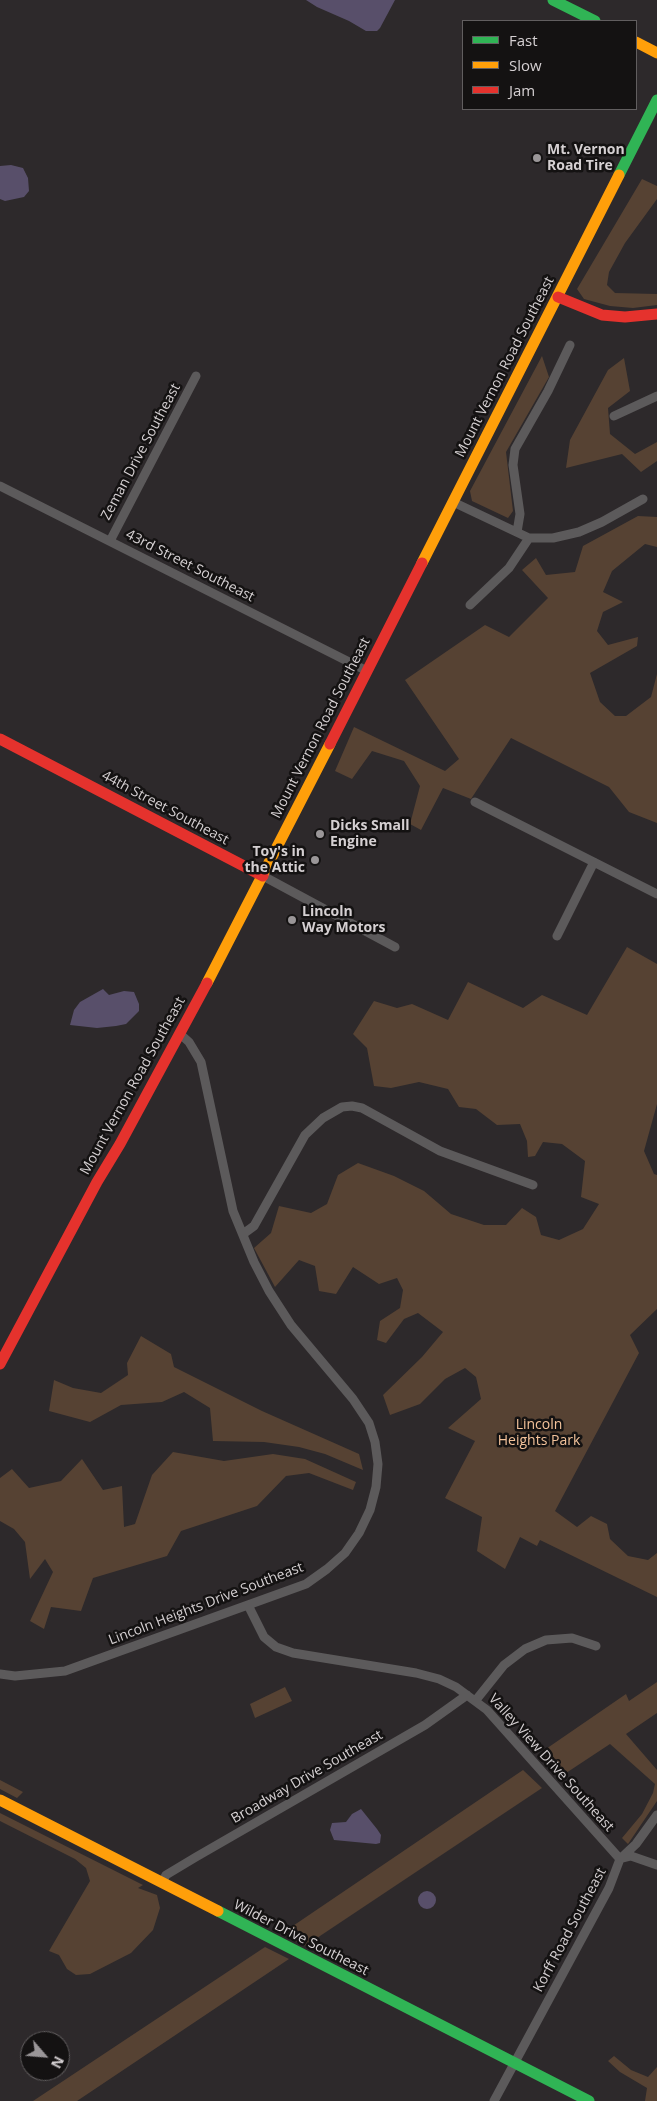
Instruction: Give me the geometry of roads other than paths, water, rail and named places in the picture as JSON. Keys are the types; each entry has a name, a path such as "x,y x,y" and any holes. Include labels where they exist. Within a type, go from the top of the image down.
{"main road":[{"path":"553,0 593,20"},
{"path":"637,43 657,53"},
{"name":"Mount Vernon Road Southeast","path":"0,1364 97,1182 180,1034 263,876 657,100"},
{"path":"558,297 602,315 625,317 657,314"},
{"name":"44th Street Southeast","path":"0,739 263,876"},
{"name":"Wilder Drive Southeast","path":"0,1800 589,2101"}],"street":[{"path":"517,532 520,514 513,465 514,449 548,390 570,345"},
{"name":"Zeman Drive Southeast","path":"110,541 196,376"},
{"path":"614,416 657,396"},
{"name":"43rd Street Southeast","path":"0,486 367,671"},
{"path":"453,502 529,538 553,538 578,532 602,522 643,499"},
{"path":"470,605 509,568 529,538"},
{"path":"475,802 657,894"},
{"path":"557,936 594,862"},
{"name":"44th Street Southeast","path":"263,876 395,946"},
{"name":"Lincoln Heights Drive Southeast","path":"0,1674 15,1676 65,1671 306,1584 327,1570 345,1553 359,1533 370,1510 376,1487 378,1464 375,1442 369,1423 363,1412 302,1340 279,1308 254,1262 233,1211 200,1062 189,1042 180,1034"},
{"path":"243,1234 254,1226 305,1135 323,1118 342,1107 362,1108 440,1151 532,1186"},
{"name":"Valley View Drive Southeast","path":"248,1605 258,1628 276,1647 307,1657 424,1675 439,1679 476,1700 620,1859"},
{"path":"476,1700 504,1665 525,1649 546,1640 572,1638 596,1646"},
{"name":"Broadway Drive Southeast","path":"162,1883 166,1876 188,1862 425,1724 468,1695"},
{"name":"Korff Road Southeast","path":"494,2101 609,1888 620,1859 636,1844 657,1815"},
{"path":"620,1859 631,1856 657,1865"}],"place":[{"name":"Mt. Vernon Road Tire","path":"537,158"},
{"name":"Dicks Small Engine","path":"320,834"},
{"name":"Toy's in the Attic","path":"315,860"},
{"name":"Lincoln Way Motors","path":"292,920"}],"park label":[{"name":"Lincoln Heights Park","path":"539,1434"}]}
